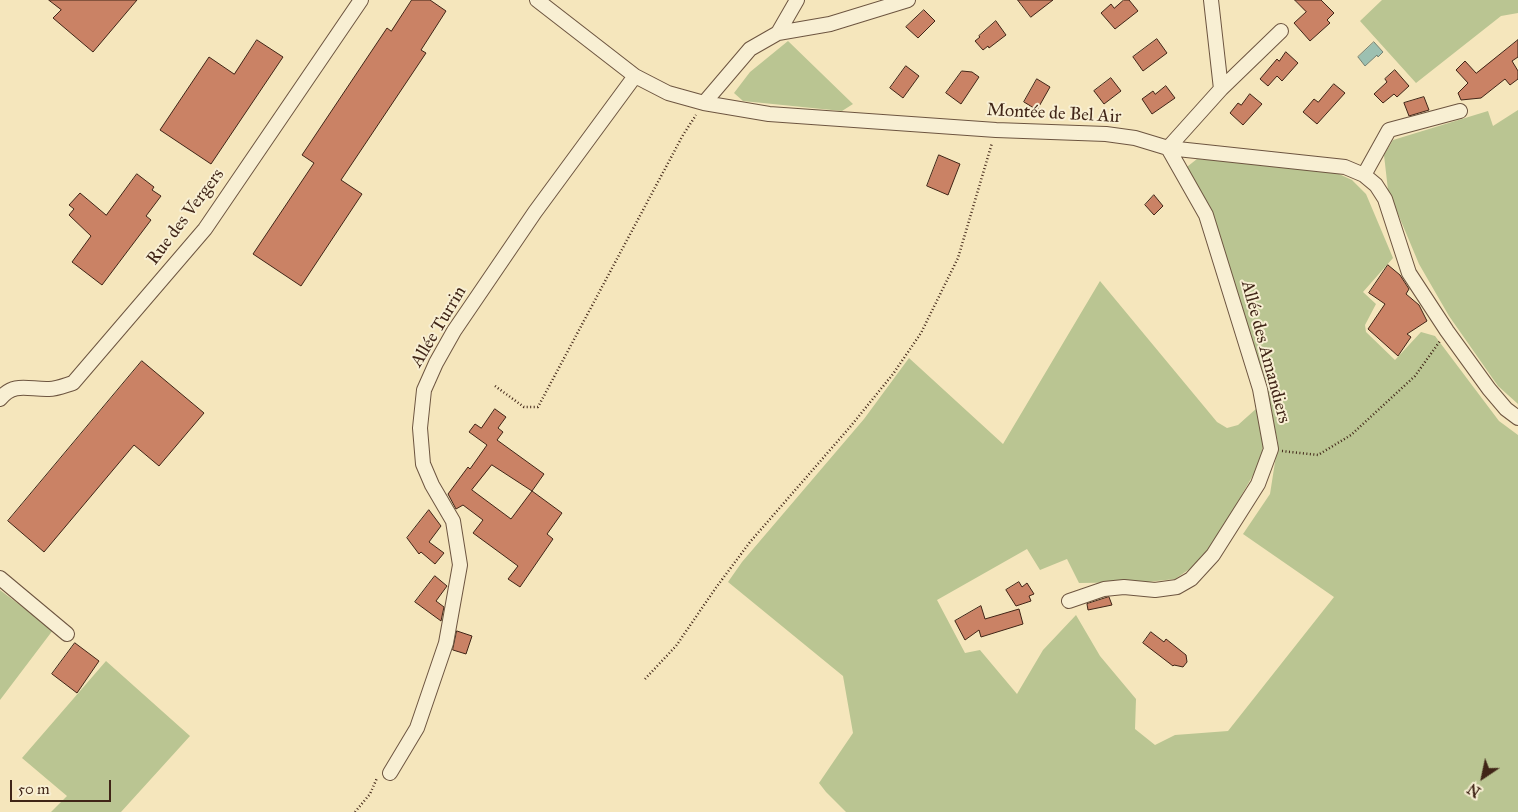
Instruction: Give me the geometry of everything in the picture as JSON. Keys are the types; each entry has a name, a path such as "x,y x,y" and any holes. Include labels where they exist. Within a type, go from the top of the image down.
{"street":[{"name":"Rue des Vergers","path":"0,399 6,392 18,387 50,389 73,384 205,229 361,0"},
{"name":"Montée de Bel Air","path":"537,0 635,76 668,93 704,103 769,114 996,130 1106,134 1135,138 1168,148 1345,166 1364,175 1376,185 1385,199 1409,273 1489,390 1506,409 1518,418"},
{"path":"778,32 797,0"},
{"path":"704,103 750,48 778,32 830,24 908,0"},
{"path":"1210,0 1221,88"},
{"path":"1168,148 1221,88 1281,31"},
{"name":"Allée Turrin","path":"390,773 421,719 446,643 460,565 453,521 432,485 423,464 420,428 424,390 436,363 454,331 535,212 635,76"},
{"path":"1364,175 1389,130 1460,110"},
{"name":"Allée des Amandiers","path":"1069,601 1104,589 1124,587 1155,590 1177,587 1191,579 1214,555 1258,484 1271,450 1260,389 1206,215 1168,148"},
{"path":"0,578 67,634"}],"path":[{"path":"495,386 524,407 538,407 683,136 704,103"},
{"path":"645,679 676,646 750,542 875,397 921,333 958,258 996,130"},
{"path":"1271,450 1318,455 1352,435 1416,376 1447,331"}],"green space":[{"path":"1382,0 1518,0 1518,13 1501,16 1416,83 1360,21"},
{"path":"788,41 853,104 842,111 743,101 734,93 750,72"},
{"path":"1518,110 1518,404 1498,386 1449,316 1419,264 1388,190 1384,155 1393,140 1488,111 1493,126"},
{"path":"1197,159 1328,169 1352,180 1366,194 1393,258 1363,292 1376,304 1365,325 1366,332 1395,360 1421,332 1435,336 1499,421 1518,435 1518,812 846,812 819,783 853,733 843,676 728,582 742,562 864,419 909,358 1003,444 1100,281 1217,422 1227,428 1238,425 1257,408 1263,447 1260,463 1214,543 1194,566 1175,579 1147,582 1079,583 1067,559 1040,570 1027,549 937,600 965,653 980,650 1017,694 1043,650 1076,615 1100,656 1136,699 1135,729 1155,745 1175,735 1228,731 1334,597 1243,534 1270,494 1278,443 1272,416 1209,210 1183,170"},
{"path":"0,590 53,630 0,700"},
{"path":"106,661 190,736 121,812 51,812 67,796 22,758"}],"shaded area":[{"path":"1374,42 1383,52 1365,66 1358,57"}],"building":[{"path":"49,0 137,0 93,52 53,18 61,10"},
{"path":"412,0 430,0 446,11 421,50 426,53 341,180 362,194 301,286 253,254 314,163 302,155 387,28 391,31"},
{"path":"1018,0 1053,0 1031,17"},
{"path":"1124,0 1129,0 1138,11 1115,29 1101,13 1111,4 1114,8"},
{"path":"1295,0 1321,0 1334,13 1327,20 1330,23 1310,41 1294,23 1306,12"},
{"path":"924,10 935,21 918,38 906,27"},
{"path":"996,21 1006,35 989,48 988,46 983,50 975,41"},
{"path":"1157,39 1167,53 1143,71 1133,57"},
{"path":"257,40 283,57 211,164 160,130 209,57 234,74"},
{"path":"1518,40 1518,57 1512,61 1518,71 1518,79 1510,85 1505,79 1481,98 1461,100 1458,93 1468,83 1456,70 1465,61 1476,73"},
{"path":"1286,52 1298,63 1282,81 1277,76 1268,86 1260,79 1277,59 1279,61"},
{"path":"906,66 919,76 903,98 890,88"},
{"path":"1395,70 1409,86 1397,97 1394,94 1383,103 1374,94 1387,82 1385,79"},
{"path":"962,71 972,72 979,77 961,104 946,93"},
{"path":"1111,78 1121,91 1104,104 1094,91"},
{"path":"1037,79 1050,87 1037,110 1024,102"},
{"path":"1334,84 1345,93 1317,124 1303,112 1314,99 1318,102"},
{"path":"1166,86 1175,98 1152,114 1142,99 1153,91 1155,94"},
{"path":"1250,94 1262,104 1243,125 1230,113 1238,103 1241,105"},
{"path":"1424,97 1429,110 1409,116 1404,103"},
{"path":"939,155 960,164 948,195 927,186"},
{"path":"137,174 154,187 152,190 161,196 146,216 151,220 102,285 72,262 91,236 69,215 74,209 69,205 80,193 106,215"},
{"path":"1154,195 1163,206 1154,215 1145,205"},
{"path":"1388,265 1400,275 1409,289 1406,294 1419,305 1427,321 1407,334 1411,337 1398,356 1368,329 1385,304 1369,293"},
{"path":"142,361 204,413 159,466 134,445 44,552 8,521"},
{"path":"495,409 506,417 498,428 503,432 497,440 544,474 532,491 562,513 547,534 553,539 520,587 508,579 518,566 473,533 483,520 463,505 456,509 448,494 468,467 470,469 487,445 469,432 475,424 481,428","holes":["492,465 532,491 511,519 472,490"]},
{"path":"429,510 441,526 429,542 444,553 435,564 421,552 419,554 407,538"},
{"path":"435,576 447,586 436,601 444,607 441,621 415,602"},
{"path":"1019,582 1022,587 1027,583 1034,594 1029,596 1031,601 1016,606 1006,590"},
{"path":"1109,597 1112,605 1088,610 1087,604"},
{"path":"981,606 985,619 1019,609 1023,624 981,637 979,630 965,640 955,621"},
{"path":"457,631 472,636 466,654 453,650"},
{"path":"1151,632 1164,642 1166,639 1186,655 1187,662 1183,667 1173,666 1143,643"},
{"path":"75,643 99,661 77,693 52,674"}]}
